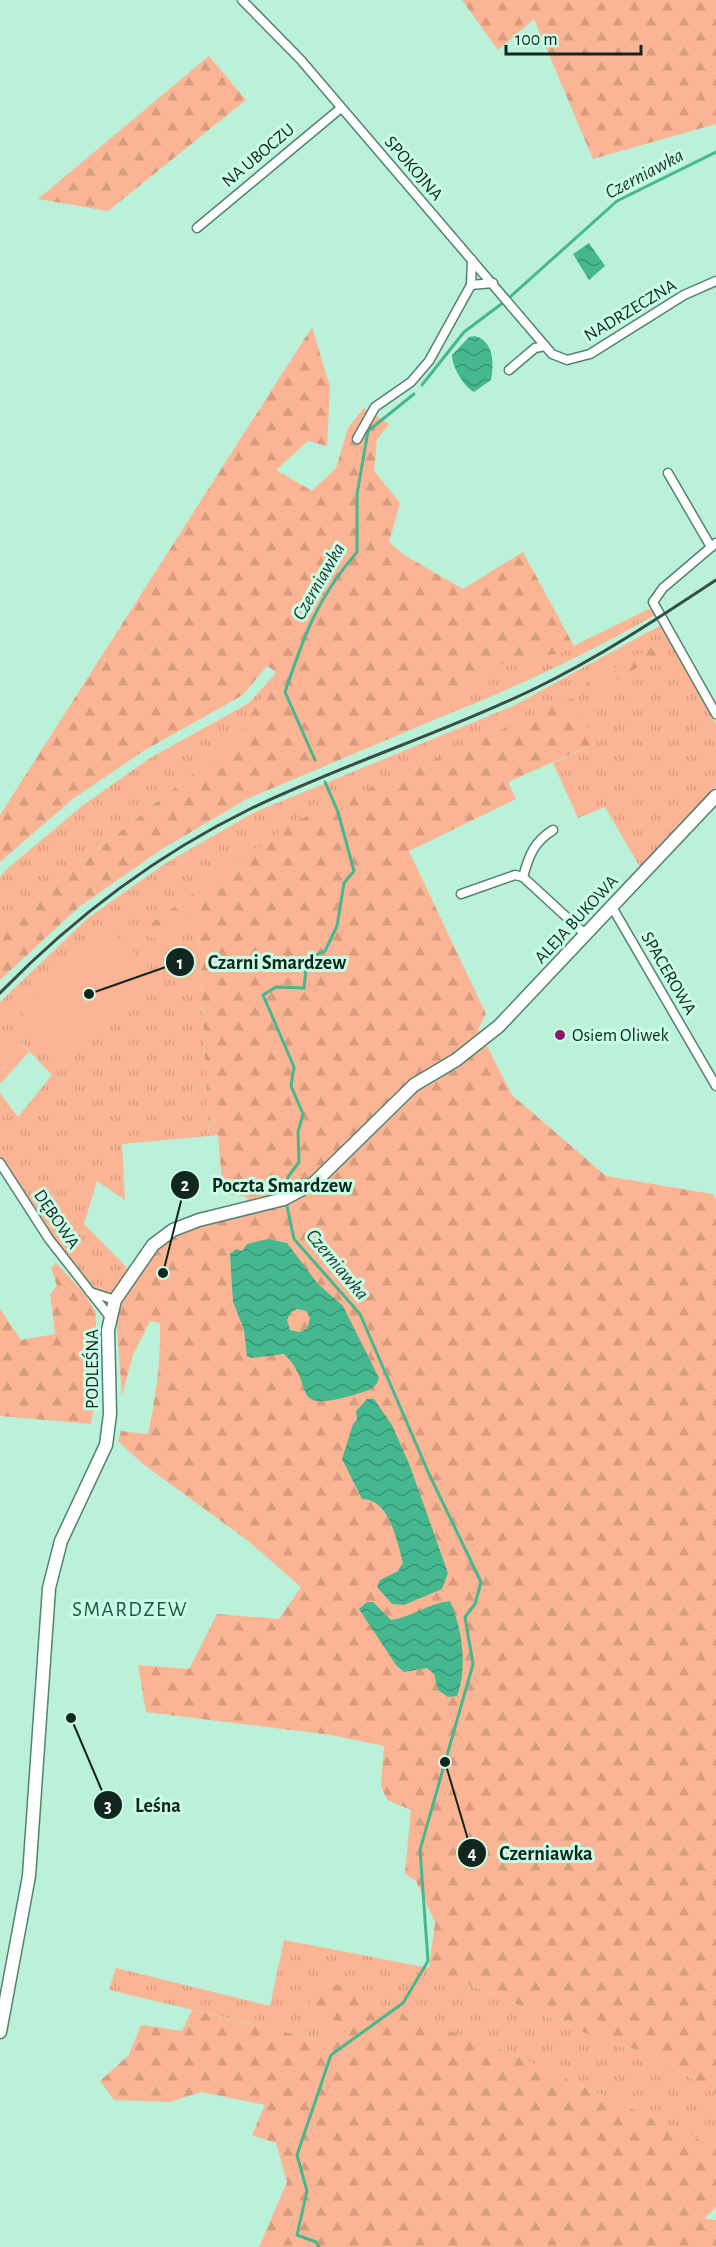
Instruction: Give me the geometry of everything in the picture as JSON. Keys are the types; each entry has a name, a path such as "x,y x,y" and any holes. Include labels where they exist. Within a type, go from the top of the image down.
{"street":[{"name":"SPOKOJNA","path":"242,0 300,59 493,283 544,346 560,358"},
{"name":"NA UBOCZU","path":"197,228 341,108"},
{"path":"357,439 375,407 411,382 429,362 471,285 472,260"},
{"name":"NADRZECZNA","path":"560,358 574,359 590,354 684,295 716,281"},
{"path":"471,285 493,283"},
{"path":"509,370 535,348 544,346"},
{"path":"668,473 714,545 663,588 653,602 716,714"},
{"name":"ALEJA BUKOWA","path":"456,1060 499,1026 716,796"},
{"path":"523,877 532,848 538,840 553,830"},
{"path":"461,894 515,875 523,877 586,935"},
{"name":"SPACEROWA","path":"612,907 716,1086"},
{"name":"PODLEŚNA","path":"0,2032 29,1876 49,1588 61,1541 106,1445 110,1414 110,1317 115,1300 144,1257 164,1235 190,1223 284,1199 309,1187 397,1100 424,1078 456,1060"},
{"name":"DĘBOWA","path":"0,1163 49,1239 110,1317"},
{"path":"89,1292 115,1300"}],"green space":[{"path":"462,0 716,0 716,124 593,159 534,19 498,50"},
{"path":"209,56 246,100 108,211 38,199"},
{"path":"312,327 330,387 327,446 308,441 276,470 312,491 336,468 348,428 364,408 389,424 377,439 374,471 400,503 389,542 404,555 463,589 523,552 574,646 557,654 508,662 466,681 436,719 247,799 162,849 79,907 0,980 0,928 237,738 276,672 267,666 243,695 145,750 74,798 0,862 0,815"},
{"path":"651,608 655,615 575,658 436,719 466,681 508,662 557,654"},
{"path":"661,625 716,724 716,786 640,867 605,807 578,818 553,763 596,743 294,822 153,939 194,913 199,941 209,1136 122,1144 125,1200 97,1181 84,1224 133,1274 115,1300 89,1292 13,1182 0,1158 0,1093 18,1117 52,1075 9,1030 0,1039 0,1002 88,918 166,863 253,813 513,706"},
{"path":"655,646 661,653 593,694 586,683"},
{"path":"276,673 237,738 0,928 0,877 7,869 82,806 150,758 249,703"},
{"path":"572,698 596,743 508,782 516,799 409,851 486,1014 478,1029 512,1095 606,1176 712,1194 716,1199 716,2094 653,2053 612,2044 429,1968 435,1922 416,1881 405,1874 411,1810 387,1800 381,1786 384,1746 331,1735 146,1712 138,1665 189,1669 217,1614 279,1619 301,1587 247,1540 143,1464 118,1441 121,1431 148,1434 157,1379 160,1323 150,1321 133,1355 122,1396 115,1300 164,1235 256,1206 244,1196 223,1194 218,1135 209,1136 199,941 194,914 153,939 143,929 294,822"},
{"path":"110,928 156,976 68,1061 21,1013"},
{"path":"9,1029 29,1052 0,1084 0,1039"},
{"path":"56,1263 84,1293 96,1312 96,1395 91,1424 0,1416 0,1309 21,1340 55,1334 50,1294 57,1286 51,1268"},
{"path":"284,1940 429,1968 612,2044 653,2053 716,2094 716,2147 505,2051 407,2016 344,1986 312,2016 352,2026 335,2044 109,1990 116,1968 270,2006"},
{"path":"319,1982 344,1986 407,2016 505,2051 716,2147 716,2207 704,2219 716,2220 716,2247 259,2247 287,2182 276,2143 252,2135 265,2105 201,2092 170,2102 114,2100 100,2081 129,2055 141,2025 182,2031 192,2010 335,2044 352,2026 312,2016 311,1993"}],"water":[{"path":"589,243 605,266 589,280 573,254"},
{"path":"475,336 486,343 489,348 492,367 491,380 474,392 459,376 452,355 469,337"},
{"path":"268,1239 287,1243 318,1284 343,1306 379,1378 373,1388 333,1400 311,1399 306,1394 294,1366 284,1354 251,1358 247,1356 244,1330 233,1302 230,1254 236,1249 242,1251 247,1244","holes":["297,1309 306,1311 310,1318 307,1329 299,1332 290,1330 287,1320 291,1312"]},
{"path":"367,1399 374,1399 392,1425 410,1466 448,1573 442,1589 404,1605 392,1604 377,1587 380,1580 398,1571 403,1563 391,1523 379,1506 372,1501 362,1499 342,1459 353,1424 357,1420 356,1411"},
{"path":"450,1601 458,1623 463,1661 457,1696 448,1697 438,1690 434,1674 427,1668 404,1672 396,1665 359,1609 367,1602 373,1602 391,1620"}],"waterway":[{"name":"Czerniawka","path":"510,297 617,201 716,152"},
{"name":"Czerniawka","path":"422,385 464,332 504,302"},
{"name":"Czerniawka","path":"315,760 285,692 313,618 332,585 357,552 357,494 368,431 414,394"},
{"name":"Czerniawka","path":"287,1189 288,1177 299,1162 298,1132 303,1114 291,1086 294,1067 263,995 276,987 304,988 307,959 325,951 337,926 344,883 354,871 338,812 325,782"},
{"name":"Czerniawka","path":"287,1206 294,1239 360,1314 429,1474 481,1582 475,1604 465,1617 473,1664 420,1850 428,1961 403,2003 331,2055 297,2155 307,2191 297,2235 316,2242 319,2247"}],"railway":[{"path":"0,993 57,939 117,890 215,827 285,793 534,689 604,651 716,580"}],"place":[{"name":"Czarni Smardzew","path":"89,994"},
{"name":"Osiem Oliwek","path":"560,1035"},
{"name":"Poczta Smardzew","path":"163,1273"},
{"name":"Leśna","path":"71,1718"},
{"name":"Czerniawka","path":"445,1762"}],"district":[{"name":"SMARDZEW","path":"130,1609"}]}
